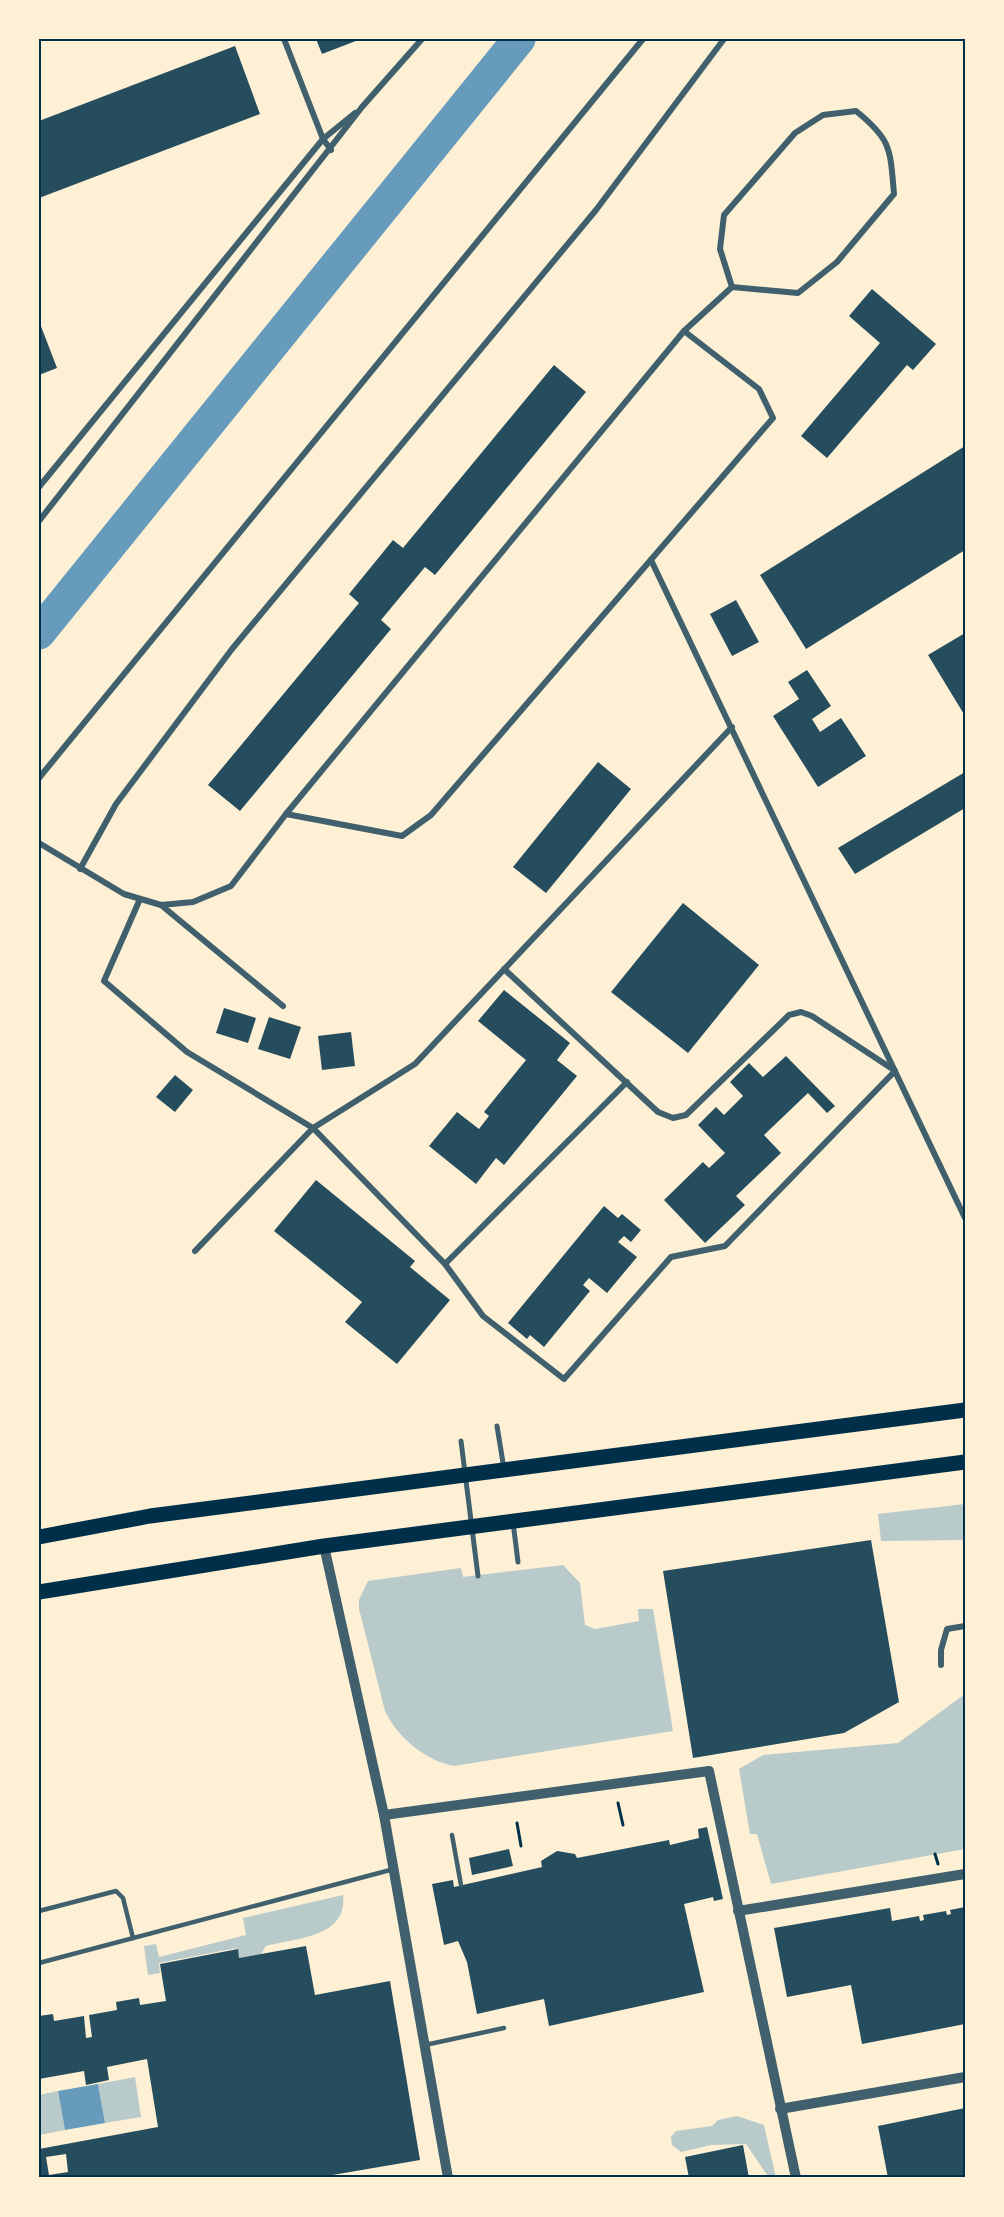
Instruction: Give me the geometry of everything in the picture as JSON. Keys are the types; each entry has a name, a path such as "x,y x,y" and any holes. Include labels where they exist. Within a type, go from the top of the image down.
{"highway":[{"path":"39,1537 150,1516 965,1410"},
{"path":"39,1592 324,1546 965,1462"}],"street":[{"path":"284,39 323,140 331,150"},
{"path":"39,521 331,150 362,107 422,39"},
{"path":"39,778 643,39"},
{"path":"80,869 116,804 232,649 596,210 724,39"},
{"path":"39,487 323,140 362,107"},
{"path":"40,846 124,894 161,905 193,902 231,886 286,814 684,331 732,287 798,293 837,262 894,194 890,147 874,126 856,111 823,115 795,133 724,215 720,249 732,287"},
{"path":"286,814 402,836 431,815 772,418 759,389 684,331"},
{"path":"651,560 965,1218"},
{"path":"195,1251 313,1128 415,1064 732,727"},
{"path":"140,899 104,981 187,1052 313,1128 446,1264 483,1316 564,1379 671,1257 725,1246 895,1071"},
{"path":"161,905 283,1006"},
{"path":"504,969 658,1112 673,1118 687,1115 789,1015 801,1012 812,1016 895,1071"},
{"path":"446,1264 627,1082"},
{"path":"497,1426 504,1470"},
{"path":"460,1441 478,1576"},
{"path":"513,1522 518,1562"},
{"path":"324,1546 384,1815 448,2178"},
{"path":"941,1665 941,1650 947,1629 965,1626"},
{"path":"384,1815 709,1771 796,2178"},
{"path":"738,1911 965,1874"},
{"path":"780,2109 965,2077"}],"lane":[{"path":"452,1835 461,1885"},
{"path":"39,1963 394,1869"},
{"path":"39,1911 111,1890 123,1898 133,1938"},
{"path":"425,2046 504,2028"}],"path":[{"path":"618,1803 623,1825"},
{"path":"517,1823 521,1846"}],"shaded area":[{"path":"965,1504 965,1540 881,1541 878,1514"},
{"path":"563,1565 580,1583 585,1625 595,1629 639,1621 638,1609 653,1609 673,1731 454,1766 433,1759 405,1739 385,1711 359,1609 359,1600 368,1581 461,1568 463,1577"},
{"path":"965,1694 965,1849 771,1884 757,1834 750,1834 739,1769 763,1755 898,1743"},
{"path":"343,1895 342,1909 337,1920 318,1933 266,1946 261,1954 239,1958 237,1948 159,1963 160,1973 148,1975 144,1946 156,1944 159,1957 246,1935 243,1918"},
{"path":"135,2077 141,2117 105,2123 98,2084"},
{"path":"58,2091 65,2130 39,2135 39,2095"},
{"path":"737,2116 764,2125 776,2178 769,2178 746,2144 711,2145 681,2152 672,2145 671,2137 676,2131 712,2126 718,2120"}],"water":[{"path":"98,2084 105,2123 65,2130 58,2091"}],"building":[{"path":"316,39 361,39 322,54"},
{"path":"235,46 260,114 39,198 39,121"},
{"path":"872,289 936,344 913,370 907,365 827,458 801,436 880,343 849,316"},
{"path":"39,321 57,368 39,375"},
{"path":"554,365 586,392 435,575 425,567 381,620 391,629 240,811 208,785 359,603 349,594 393,540 403,548"},
{"path":"965,446 965,550 806,649 760,575"},
{"path":"736,600 759,642 732,656 710,614"},
{"path":"965,633 965,716 928,655"},
{"path":"807,670 831,706 812,719 820,732 841,718 866,756 818,787 773,716 799,699 788,682"},
{"path":"598,762 631,789 546,893 513,867"},
{"path":"965,772 965,808 855,874 838,848"},
{"path":"683,903 759,965 688,1053 611,992"},
{"path":"504,990 570,1043 557,1060 577,1076 504,1165 496,1158 476,1184 429,1146 457,1112 479,1129 489,1116 484,1112 526,1060 478,1021"},
{"path":"224,1008 256,1018 248,1043 216,1033"},
{"path":"269,1017 301,1027 290,1059 258,1049"},
{"path":"351,1032 355,1066 322,1070 318,1036"},
{"path":"786,1056 835,1106 827,1113 808,1093 764,1135 781,1153 736,1196 745,1205 705,1243 664,1200 703,1162 709,1168 725,1153 698,1125 716,1107 724,1115 743,1096 730,1082 749,1063 763,1077"},
{"path":"175,1075 193,1090 175,1112 156,1097"},
{"path":"316,1180 415,1261 410,1267 450,1300 397,1364 345,1322 362,1302 274,1231"},
{"path":"604,1206 618,1218 622,1214 641,1230 631,1242 624,1236 618,1242 637,1257 607,1293 589,1278 583,1285 590,1291 544,1347 530,1335 527,1339 508,1323"},
{"path":"871,1540 899,1702 844,1733 693,1758 663,1571"},
{"path":"707,1827 723,1899 714,1901 713,1897 684,1904 704,1992 549,2026 544,1999 477,2014 467,1962 458,1941 444,1945 432,1884 453,1880 454,1887 542,1867 541,1861 557,1851 575,1854 577,1858 669,1840 670,1845 699,1838 698,1829"},
{"path":"509,1849 513,1866 472,1875 469,1858"},
{"path":"965,1907 965,2024 862,2044 851,1985 787,1997 774,1928 890,1908 892,1921 919,1916 920,1921 924,1920 923,1915 946,1911 947,1915 951,1914 950,1910"},
{"path":"306,1946 315,1995 390,1981 420,2160 315,2178 39,2178 39,2149 158,2127 147,2059 107,2067 109,2080 86,2085 84,2071 39,2079 39,2016 53,2014 54,2021 84,2016 86,2038 92,2037 89,2015 117,2010 116,2002 139,1998 140,2005 166,2001 160,1964 238,1949 239,1958","holes":["66,2154 68,2172 49,2175 46,2157"]},
{"path":"965,2108 965,2178 888,2178 878,2126"},
{"path":"743,2145 749,2178 689,2178 685,2157"}],"waterway":[{"path":"39,633 519,39"}]}
